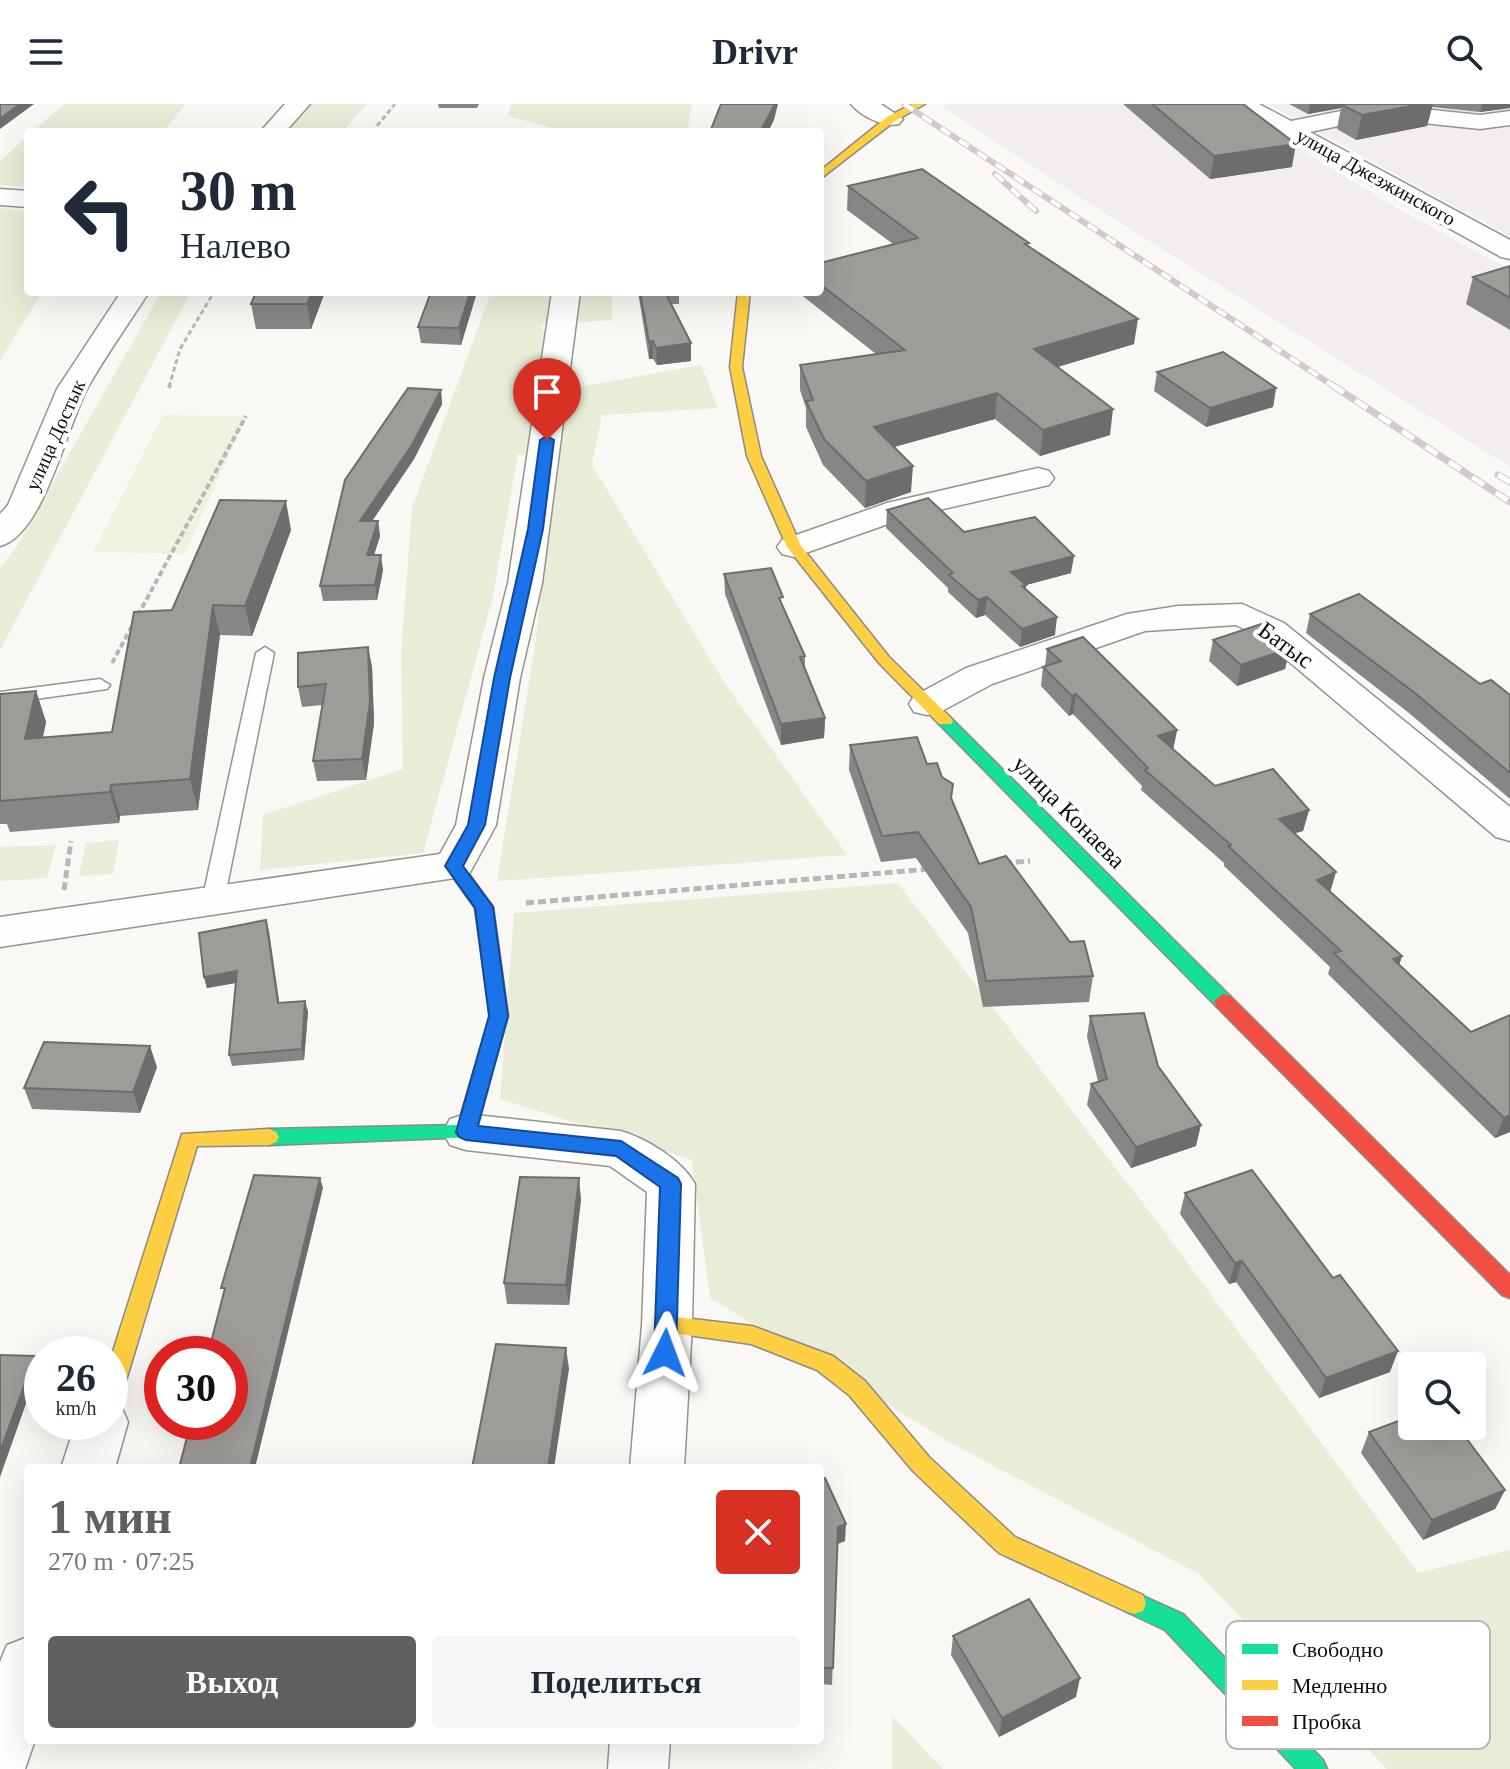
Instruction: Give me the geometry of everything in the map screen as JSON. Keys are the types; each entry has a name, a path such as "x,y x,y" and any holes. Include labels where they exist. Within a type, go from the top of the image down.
{"main road":[{"path":"824,173 891,119 920,104"},
{"name":"улица Конаева","path":"744,296 736,367 754,456 794,547 884,660 1510,1289"},
{"path":"128,1338 189,1139 466,1132 499,1016 484,907 454,866"},
{"path":"667,1325 752,1335 825,1363 857,1388 921,1464 1007,1545 1174,1622 1226,1677"},
{"path":"1295,1749 1314,1769"}],"street":[{"path":"276,128 298,104"},
{"path":"863,104 891,119"},
{"name":"улица Джезжинского","path":"1242,104 1510,251"},
{"path":"1288,129 1376,111 1480,122 1510,118"},
{"path":"0,197 24,199"},
{"name":"улица Достык","path":"0,536 23,507 72,389 132,296"},
{"path":"0,932 454,866 476,825 502,678 525,583 565,296"},
{"path":"794,547 898,510 1038,478"},
{"name":"Батыс","path":"927,704 979,676 1139,621 1242,614 1272,630 1510,828"},
{"path":"466,1132 621,1149 671,1184 667,1325 657,1464"},
{"path":"89,1464 97,1440"},
{"path":"0,1756 24,1678"},
{"path":"638,1769 640,1744"}],"lane":[{"path":"213,901 265,653"},
{"path":"0,698 100,685"}],"path":[{"path":"375,128 395,104"},
{"path":"169,388 174,362 190,326 211,296"},
{"path":"100,685 246,416"},
{"path":"63,923 71,841"},
{"path":"1001,863 1079,857"},
{"path":"484,907 938,869"}],"shaded area":[{"path":"947,104 1226,104 1402,211 1510,270 1510,467 1095,207 943,107"},
{"path":"1268,104 1510,104 1510,236 1416,185"}],"green space":[{"path":"64,104 186,104 166,128 37,128"},
{"path":"309,104 367,104 346,128 288,128"},
{"path":"511,104 692,104 688,128 553,128 507,116"},
{"path":"24,140 24,187 0,185 0,161"},
{"path":"0,208 24,211 24,296 40,296 0,361"},
{"path":"159,296 189,296 0,650 0,568 17,546"},
{"path":"490,296 612,296 612,320 541,325 562,390 701,365 718,408 602,415 592,465 724,682 847,855 497,881 536,639 552,459 518,454 492,601 423,853 260,870 263,815 403,769 401,653 412,508"},
{"path":"163,415 246,416 185,554 93,552"},
{"path":"119,840 113,874 79,876 86,843"},
{"path":"56,845 47,878 0,881 0,847"},
{"path":"898,883 1154,1218 1418,1573 1510,1550 1510,1769 1387,1769 1368,1749 1490,1749 1490,1621 1244,1621 1199,1574 956,1446 710,1298 692,1160 500,1099 514,913"},
{"path":"892,1716 943,1769 892,1769"}],"building":[{"path":"0,104 20,104 0,119"},
{"path":"721,104 775,104 762,128 712,128"},
{"path":"1152,104 1243,104 1296,144 1214,156"},
{"path":"1422,104 1362,115 1342,105"},
{"path":"922,169 1029,243 1025,244 1138,319 1034,349 1113,409 1043,430 997,393 874,427 913,466 866,481 824,439 806,401 813,400 800,365 905,350 824,287 824,262 918,238 848,186"},
{"path":"1510,266 1510,298 1473,277"},
{"path":"254,296 310,296 307,304 251,304"},
{"path":"430,296 469,296 459,328 418,327"},
{"path":"641,296 667,296 691,343 656,348 653,341 649,342"},
{"path":"1223,352 1276,388 1210,408 1157,372"},
{"path":"408,388 441,390 412,445 360,521 378,521 367,555 381,555 375,585 320,586 345,480"},
{"path":"928,498 964,532 1035,517 1074,556 1011,572 1057,617 1022,629 987,597 978,600 949,575 953,573 887,510"},
{"path":"220,500 286,501 245,606 213,605 190,779 111,785 110,792 0,801 0,694 36,691 25,739 112,732 134,612 172,610"},
{"path":"771,568 783,597 779,598 805,656 800,657 825,718 781,724 724,574"},
{"path":"1359,594 1480,684 1491,680 1510,695 1510,773 1415,693 1310,614"},
{"path":"1261,624 1290,648 1241,665 1213,640"},
{"path":"1083,637 1177,730 1158,736 1215,786 1273,769 1309,810 1279,819 1336,872 1317,880 1402,956 1393,959 1471,1032 1510,1015 1510,1115 1504,1118 1334,953 1341,951 1228,846 1231,845 1145,770 1148,768 1076,694 1072,696 1043,667 1061,661 1047,649"},
{"path":"368,647 370,702 362,759 313,761 326,684 298,687 298,653"},
{"path":"917,737 927,764 937,763 942,777 953,784 951,798 979,864 1006,856 1070,942 1084,941 1093,976 986,981 971,907 918,832 882,836 850,745"},
{"path":"266,920 278,1003 305,1001 302,1049 229,1055 237,971 204,977 199,933"},
{"path":"1144,1013 1158,1066 1201,1125 1136,1147 1091,1084 1107,1079 1090,1016"},
{"path":"44,1042 150,1046 133,1092 24,1088"},
{"path":"1252,1170 1333,1278 1340,1275 1398,1351 1326,1378 1242,1261 1235,1263 1185,1193"},
{"path":"254,1175 320,1178 251,1464 180,1464 186,1440 248,1440 248,1336 213,1336 225,1288 221,1288"},
{"path":"520,1177 579,1178 566,1285 504,1283"},
{"path":"496,1344 566,1348 549,1464 473,1464"},
{"path":"0,1355 24,1356 24,1386 0,1452"},
{"path":"1398,1421 1398,1440 1468,1440 1505,1490 1432,1520 1369,1432"},
{"path":"824,1478 846,1524 838,1527 833,1668 824,1668"},
{"path":"1029,1599 1080,1678 1002,1718 953,1636"}],"railway":[{"path":"904,104 1335,387"},
{"path":"995,174 1036,211"},
{"path":"1332,385 1510,502"},
{"path":"1498,475 1510,482"}],"traffic: fast":[{"path":"945,721 1223,1001"},
{"path":"269,1137 466,1132 499,1016 484,907 454,866"},
{"path":"1134,1603 1174,1622 1226,1677"},
{"path":"1295,1749 1314,1769"}],"traffic: slow":[{"path":"824,173 891,119 920,104"},
{"path":"744,296 736,367 754,456 794,547 884,660 945,721"},
{"path":"128,1338 189,1139 269,1137"},
{"path":"667,1325 752,1335 825,1363 857,1388 921,1464 1007,1545 1134,1603"}],"traffic: jam":[{"path":"1223,1001 1510,1289"}],"route":[{"path":"547,440 535,529 502,678 476,825 454,866 484,907 499,1016 466,1132 621,1149 671,1184 665,1353"}]}
